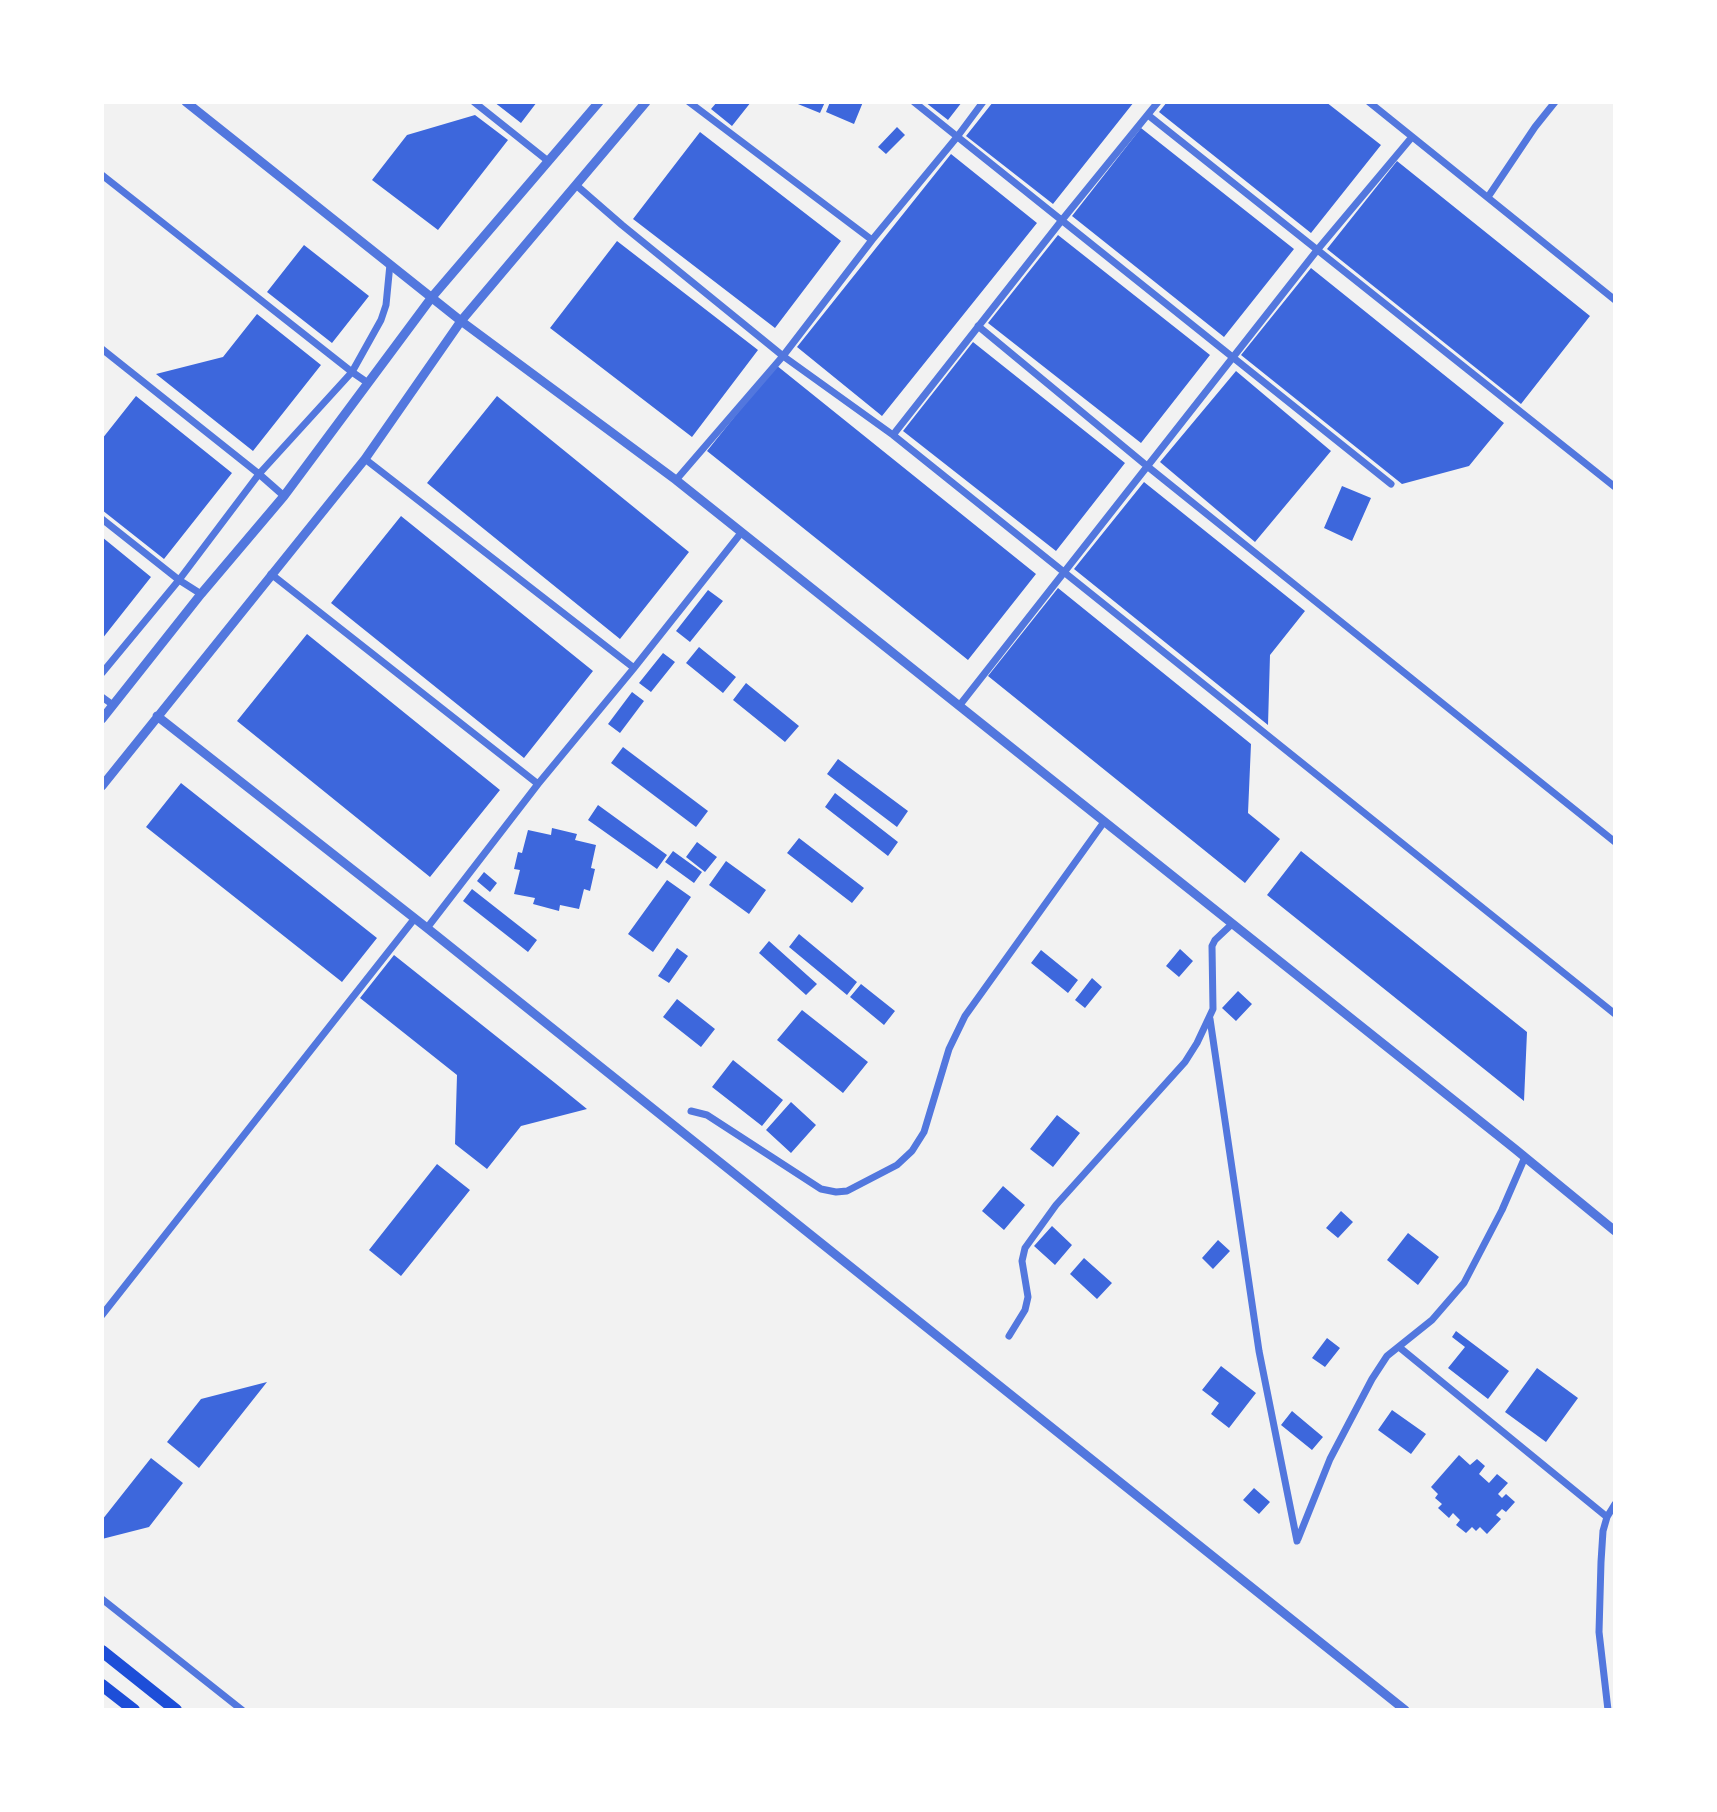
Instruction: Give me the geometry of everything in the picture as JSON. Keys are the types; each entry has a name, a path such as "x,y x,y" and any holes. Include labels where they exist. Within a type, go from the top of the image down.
{"main road":[{"path":"102,1651 176,1710"},
{"path":"102,1685 134,1710"}],"street":[{"path":"186,102 461,321 676,480 1615,1231"},
{"path":"474,102 548,161"},
{"path":"102,719 284,496 432,297 599,102"},
{"path":"102,786 365,459 461,321 646,102"},
{"path":"689,102 872,240"},
{"path":"914,102 1391,484"},
{"path":"676,480 783,356 983,102"},
{"path":"893,435 1158,102"},
{"path":"1369,102 1615,300"},
{"path":"1488,197 1555,102"},
{"path":"1148,115 1615,487"},
{"path":"959,706 1232,357 1412,137"},
{"path":"102,175 368,383"},
{"path":"576,185 783,356 893,435 1615,1014"},
{"path":"102,673 179,580 259,474 352,372 381,320 386,305 390,264"},
{"path":"978,326 1147,466 1615,842"},
{"path":"102,349 284,496"},
{"path":"365,459 634,668"},
{"path":"102,519 201,594"},
{"path":"427,928 538,784 741,533"},
{"path":"271,574 538,784"},
{"path":"102,697 113,705"},
{"path":"157,716 415,918 1405,1710"},
{"path":"691,1111 707,1115 821,1189 847,1191 897,1165 912,1151 924,1132 949,1049 965,1016 1104,822"},
{"path":"102,1315 415,918"},
{"path":"1009,1336 1025,1310 1028,1297 1022,1261 1025,1248 1056,1205 1185,1062 1213,1009 1212,946 1232,924"},
{"path":"1210,1019 1259,1351 1297,1541 1330,1459 1372,1379 1387,1356 1432,1320 1464,1283 1525,1157"},
{"path":"1399,1347 1607,1517"},
{"path":"1608,1710 1599,1632 1601,1562 1603,1531 1615,1504"},
{"path":"102,1599 242,1710"}],"building":[{"path":"494,102 537,102 521,123"},
{"path":"717,102 751,102 732,126 711,109"},
{"path":"793,102 825,102 820,113"},
{"path":"830,102 863,102 854,124 826,112"},
{"path":"925,102 962,102 948,120"},
{"path":"993,102 1134,102 1053,204 966,136"},
{"path":"1167,102 1326,102 1381,145 1311,233 1159,112"},
{"path":"475,115 508,140 438,230 372,180 407,135"},
{"path":"897,127 905,135 886,154 878,147"},
{"path":"1141,128 1294,249 1224,337 1072,216"},
{"path":"700,132 841,241 775,328 633,219"},
{"path":"951,154 1037,223 882,416 797,347"},
{"path":"1397,161 1590,316 1521,404 1327,249"},
{"path":"1058,235 1210,355 1141,443 988,323"},
{"path":"617,241 758,350 692,437 550,328"},
{"path":"304,245 369,296 332,343 267,292"},
{"path":"1311,268 1504,423 1469,466 1402,484 1241,355"},
{"path":"257,314 321,365 253,451 156,374 223,357"},
{"path":"973,342 1125,463 1056,551 903,431"},
{"path":"776,365 1036,574 968,660 707,451"},
{"path":"1236,371 1331,451 1255,542 1160,462"},
{"path":"136,396 232,473 164,559 102,510 102,439"},
{"path":"497,396 689,552 620,639 427,483"},
{"path":"1144,482 1305,611 1270,655 1268,725 1074,569"},
{"path":"1342,486 1371,498 1352,541 1324,528"},
{"path":"401,516 593,671 524,758 331,603"},
{"path":"102,537 151,577 102,639"},
{"path":"1058,588 1251,744 1248,813 1280,839 1245,883 988,676"},
{"path":"708,590 723,601 690,642 676,631"},
{"path":"307,634 500,790 430,877 237,721"},
{"path":"699,647 736,677 723,693 686,663"},
{"path":"663,653 675,662 651,692 639,683"},
{"path":"746,683 799,726 785,742 733,700"},
{"path":"632,692 644,701 620,733 608,724"},
{"path":"623,747 708,811 696,827 611,763"},
{"path":"838,759 908,811 897,827 827,774"},
{"path":"181,783 377,938 342,982 146,827"},
{"path":"835,793 898,842 888,856 825,807"},
{"path":"598,805 667,855 657,869 588,820"},
{"path":"552,828 577,834 575,840 596,845 590,891 584,889 579,909 560,905 559,911 533,904 535,898 514,894 520,870 514,869 528,830 551,835"},
{"path":"799,838 864,888 852,903 787,853"},
{"path":"697,842 717,857 705,872 686,857"},
{"path":"673,851 702,872 694,883 665,862"},
{"path":"1301,851 1527,1032 1524,1101 1267,895"},
{"path":"726,861 766,890 749,914 709,885"},
{"path":"484,872 497,883 490,892 477,881"},
{"path":"667,880 691,897 653,952 628,934"},
{"path":"472,889 537,940 528,952 463,901"},
{"path":"799,934 857,982 847,995 789,947"},
{"path":"769,941 817,984 806,995 759,953"},
{"path":"677,948 688,956 669,983 658,976"},
{"path":"1180,949 1193,961 1179,977 1166,966"},
{"path":"1041,950 1078,980 1068,993 1031,963"},
{"path":"394,955 587,1109 521,1126 487,1169 455,1144 457,1075 360,998"},
{"path":"1092,978 1102,987 1085,1008 1075,1000"},
{"path":"861,984 895,1011 884,1025 850,997"},
{"path":"1238,991 1252,1004 1236,1021 1222,1008"},
{"path":"677,999 715,1029 701,1047 663,1017"},
{"path":"802,1010 868,1062 843,1093 777,1040"},
{"path":"733,1060 783,1100 762,1126 712,1087"},
{"path":"791,1102 816,1125 791,1153 766,1130"},
{"path":"1057,1115 1080,1133 1053,1167 1030,1149"},
{"path":"437,1164 470,1190 401,1276 369,1250"},
{"path":"1003,1186 1025,1205 1004,1230 982,1211"},
{"path":"1341,1211 1353,1222 1338,1238 1326,1228"},
{"path":"1052,1226 1072,1245 1055,1265 1034,1246"},
{"path":"1408,1233 1439,1257 1418,1285 1387,1260"},
{"path":"1218,1240 1230,1251 1213,1269 1202,1258"},
{"path":"1084,1258 1112,1283 1097,1299 1070,1274"},
{"path":"1456,1331 1509,1371 1488,1399 1448,1368 1465,1347 1452,1337"},
{"path":"1327,1338 1340,1348 1325,1367 1312,1358"},
{"path":"1221,1366 1256,1393 1229,1428 1211,1414 1219,1403 1202,1390"},
{"path":"1537,1368 1578,1398 1546,1442 1505,1412"},
{"path":"267,1382 199,1468 167,1442 201,1399"},
{"path":"1392,1410 1426,1434 1411,1454 1378,1430"},
{"path":"1292,1411 1323,1437 1312,1450 1281,1425"},
{"path":"1459,1455 1470,1465 1477,1459 1485,1466 1479,1474 1489,1483 1497,1474 1508,1483 1498,1494 1502,1498 1506,1494 1515,1502 1506,1512 1502,1509 1496,1515 1501,1519 1487,1534 1480,1527 1476,1531 1472,1527 1466,1533 1456,1525 1460,1520 1453,1513 1449,1518 1438,1508 1442,1504 1435,1498 1438,1494 1431,1487"},
{"path":"151,1458 183,1483 149,1527 102,1539 102,1520"},
{"path":"1254,1488 1270,1502 1259,1514 1243,1500"}]}
